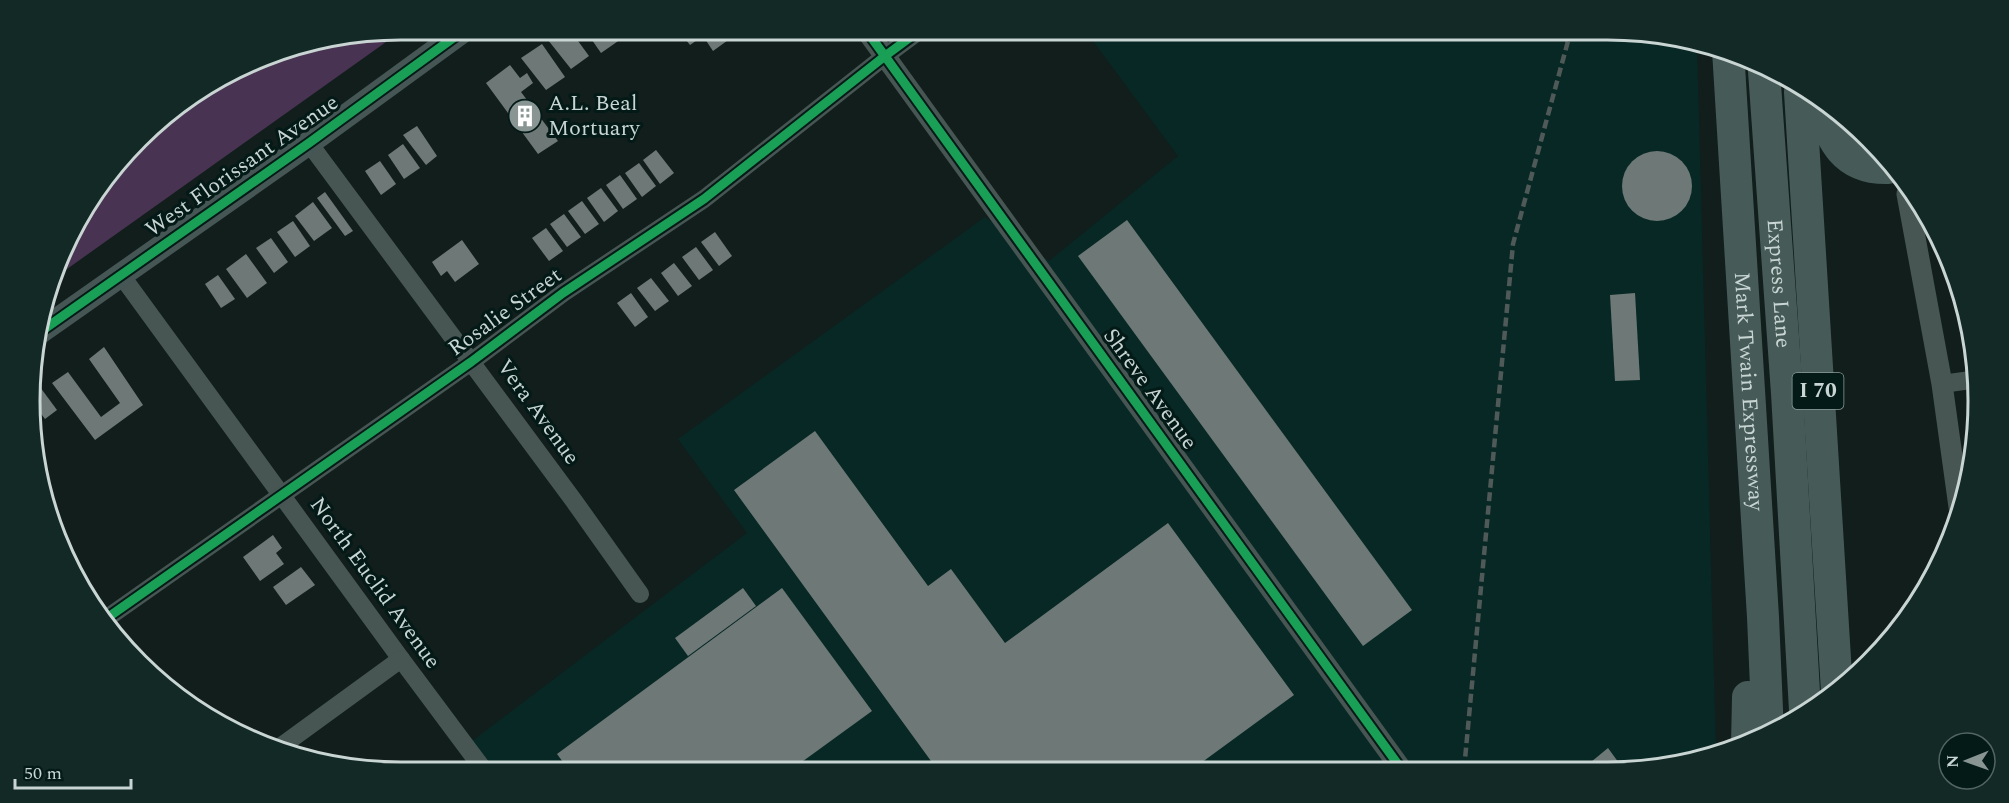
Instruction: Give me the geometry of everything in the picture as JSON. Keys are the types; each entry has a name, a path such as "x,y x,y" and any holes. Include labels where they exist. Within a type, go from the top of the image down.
{"highway":[{"name":"Mark Twain Expressway","path":"1729,62 1768,725"},
{"name":"Express Lane","path":"1764,77 1786,382 1805,704"},
{"name":"I 70","path":"1800,96 1836,681"},
{"path":"1823,112 1834,143 1856,163 1882,167"},
{"path":"1747,734 1749,681 1763,617"}],"main road":[{"name":"West Florissant Avenue","path":"48,326 309,143 450,40"}],"street":[{"name":"Shreve Avenue","path":"873,40 1396,762"},
{"name":"Rosalie Street","path":"111,615 471,362 563,293 704,199 907,40"},
{"name":"Vera Avenue","path":"309,143 574,501 640,594"},
{"path":"1908,202 1942,384 1957,492"},
{"name":"North Euclid Avenue","path":"121,274 400,659 478,762"},
{"path":"1942,384 1968,380"},
{"path":"285,743 400,659"}],"shaded area":[{"path":"1092,40 1607,40 1678,47 1697,52 1716,746 1678,756 1631,762 487,762 472,741 747,533 678,439 985,217 1049,261 1178,156"},
{"path":"388,41 65,270 101,201 130,163 163,130 201,101 242,78 285,60 331,47"}],"building":[{"path":"548,40 577,40 589,56 571,69"},
{"path":"592,40 620,40 601,53"},
{"path":"686,40 697,40 690,45"},
{"path":"706,40 728,40 713,51"},
{"path":"542,44 565,77 546,90 521,58"},
{"name":"A.L. Beal Mortuary","path":"510,65 520,78 527,73 533,83 521,92 558,141 538,154 486,83"},
{"path":"417,126 437,156 426,165 403,135"},
{"path":"403,144 420,168 404,179 388,155"},
{"path":"656,150 674,173 660,184 643,160"},
{"path":"1650,151 1664,151 1677,157 1686,166 1692,179 1690,199 1682,211 1664,221 1650,221 1637,215 1628,206 1622,193 1622,179 1628,166 1637,157"},
{"path":"380,161 396,184 381,195 365,171"},
{"path":"639,163 656,186 642,197 625,173"},
{"path":"620,175 637,199 623,209 606,185"},
{"path":"601,188 618,211 604,222 587,198"},
{"path":"325,192 353,231 345,236 317,198"},
{"path":"582,201 599,224 585,234 568,211"},
{"path":"313,202 332,228 314,241 295,216"},
{"path":"564,214 581,237 567,247 550,224"},
{"path":"1127,220 1412,610 1363,646 1078,256"},
{"path":"293,221 310,246 295,257 277,232"},
{"path":"546,228 563,251 549,261 532,238"},
{"path":"715,232 732,256 719,266 701,242"},
{"path":"271,238 288,262 274,273 256,248"},
{"path":"462,240 479,264 455,282 447,271 441,276 432,262"},
{"path":"696,247 713,270 699,280 682,257"},
{"path":"246,254 267,283 247,298 226,269"},
{"path":"674,263 692,286 678,296 661,273"},
{"path":"218,275 235,299 221,308 205,284"},
{"path":"651,278 669,301 655,311 637,288"},
{"path":"631,293 648,317 635,327 617,303"},
{"path":"1635,293 1640,380 1615,381 1610,295"},
{"path":"104,347 143,405 95,440 52,383 68,372 101,417 120,403 89,359"},
{"path":"41,388 57,410 45,419 40,413"},
{"path":"815,431 928,586 951,569 1005,643 1168,523 1294,695 1202,762 932,762 734,490"},
{"path":"273,535 282,548 276,553 284,564 260,581 243,557"},
{"path":"301,567 315,585 286,605 273,587"},
{"path":"743,588 756,606 688,656 675,638"},
{"path":"782,588 872,711 802,762 563,762 557,754"},
{"path":"1608,748 1618,762 1607,762 1591,762"}],"railway":[{"path":"1465,762 1513,244 1568,40"}],"cycle path":[{"path":"48,326 309,143 450,40"},
{"path":"873,40 1396,762"},
{"path":"111,615 471,362 563,293 704,199 907,40"}],"place":[{"name":"A.L. Beal Mortuary","path":"525,116"}]}
